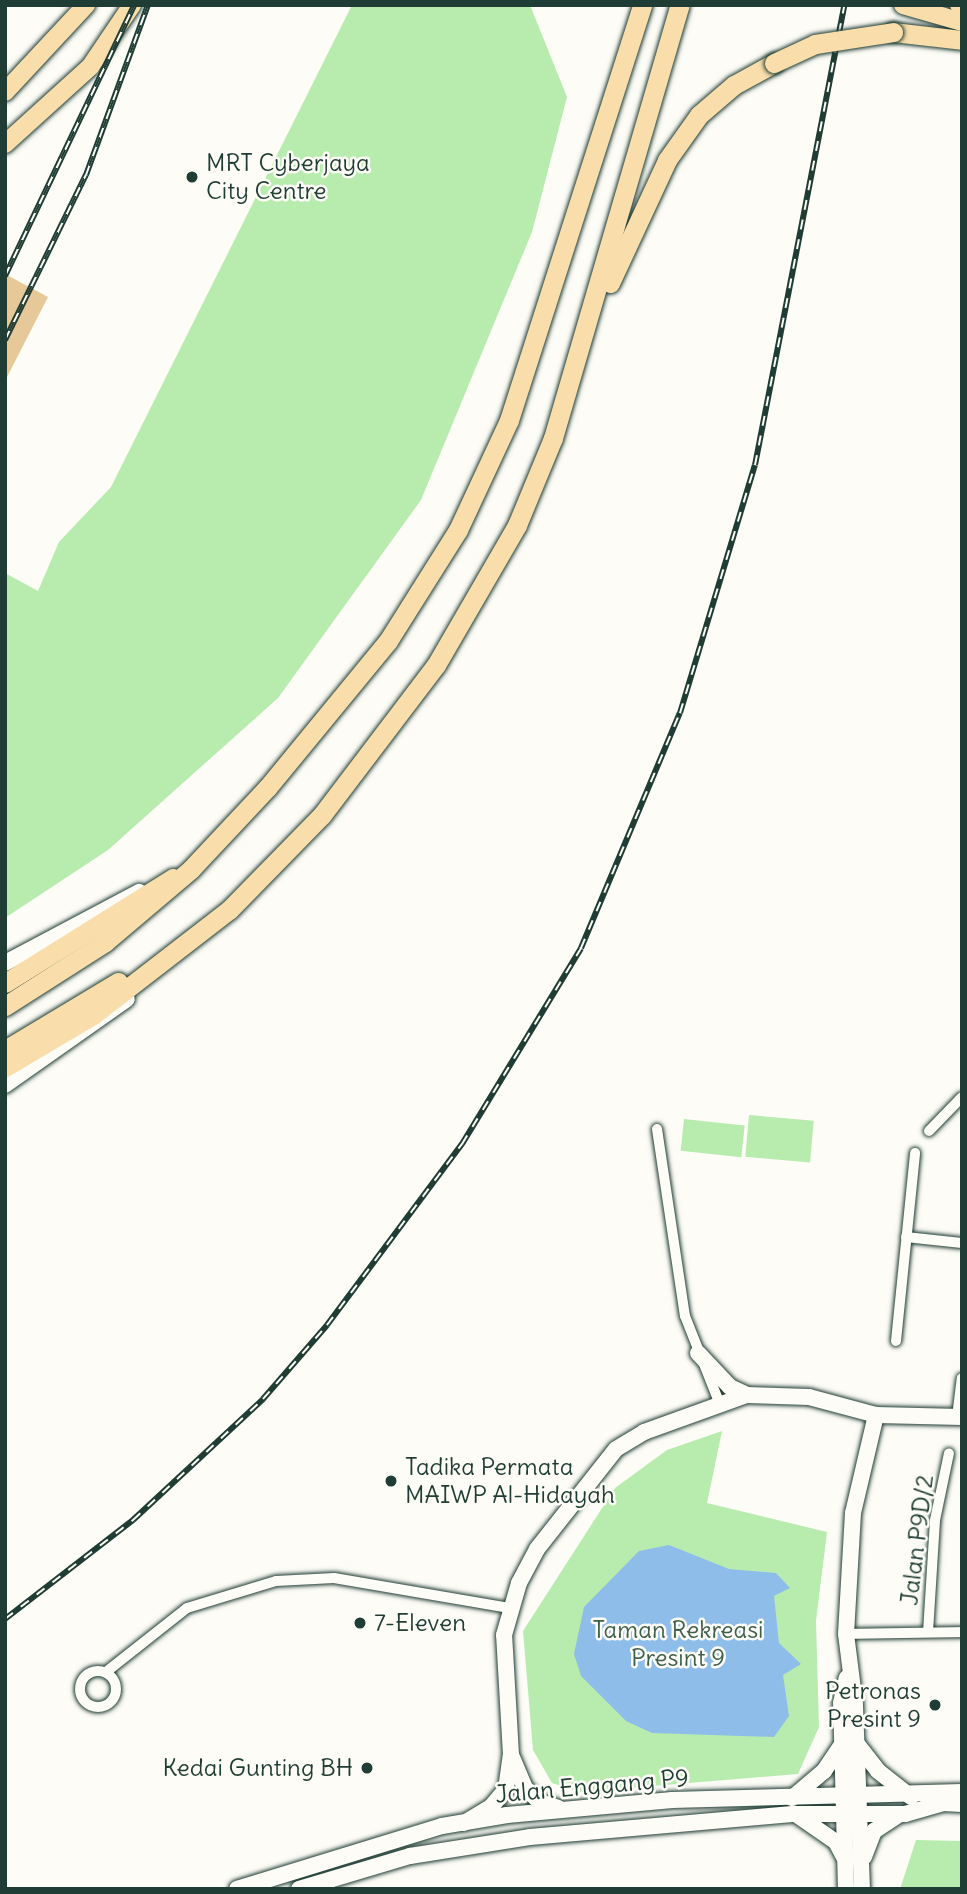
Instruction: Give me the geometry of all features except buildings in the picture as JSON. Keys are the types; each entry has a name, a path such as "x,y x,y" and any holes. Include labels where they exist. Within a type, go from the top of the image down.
{"highway":[{"path":"5,1006 105,942 191,869 268,787 388,641 458,530 509,420 642,5"},
{"path":"5,1067 93,1014 229,911 322,815 436,665 517,525 580,353 680,5"},
{"path":"580,353 667,160 699,116 734,85 816,44 893,32 962,40"},
{"path":"5,1050 168,947 322,815"},
{"path":"5,983 153,886 191,869"}],"main road":[{"path":"5,92 86,5"},
{"path":"5,144 90,67 132,5"},
{"path":"903,5 962,23"}],"street":[{"path":"5,963 153,886"},
{"path":"5,1085 98,1025 229,911"},
{"path":"929,1130 962,1097"},
{"path":"657,1129 668,1226 698,1353 719,1402"},
{"path":"896,1341 915,1153"},
{"path":"906,1237 962,1243"},
{"path":"698,1353 730,1387 747,1395"},
{"path":"464,1823 491,1807 506,1789 512,1755 505,1678 509,1608 537,1549 616,1449 719,1402 747,1395 808,1397 876,1415 959,1417 962,1378"},
{"path":"862,1889 851,1796 846,1634 853,1513 876,1415"},
{"name":"Jalan P9D/2","path":"928,1632 935,1520 949,1453"},
{"path":"106,1672 187,1608 276,1581 334,1578 509,1608"},
{"path":"846,1634 962,1632"},
{"path":"848,1743 911,1797"},
{"path":"792,1798 824,1771 848,1743"},
{"path":"512,1755 525,1788 540,1802 565,1810"},
{"name":"Jalan Enggang P9","path":"237,1889 464,1823 672,1800 911,1797 962,1792"},
{"name":"Jalan Enggang P9","path":"299,1889 442,1849 795,1814 854,1820 905,1814 943,1803 962,1804"},
{"path":"795,1814 836,1842 844,1857"},
{"path":"861,1872 874,1830 905,1814"},
{"path":"846,1889 844,1857 854,1820"}],"green space":[{"path":"352,5 530,5 567,97 532,232 421,500 278,698 108,850 5,918 5,573 38,591 59,542 111,487"},
{"path":"749,1115 814,1121 810,1163 745,1157"},
{"path":"684,1119 745,1125 741,1157 681,1151"},
{"name":"Taman Rekreasi Presint 9","path":"722,1431 707,1503 827,1532 816,1621 819,1727 798,1774 580,1792 552,1783 533,1750 523,1631 615,1488 667,1450"},
{"path":"916,1840 962,1841 962,1889 900,1889"}],"water":[{"path":"669,1545 729,1569 776,1573 790,1588 774,1596 779,1643 801,1664 783,1675 789,1716 774,1737 652,1733 626,1721 581,1676 574,1654 584,1607 639,1551"}],"railway":[{"path":"5,276 134,5"},
{"path":"5,340 86,175 148,5"},
{"path":"5,1619 133,1520 263,1399 327,1325 462,1144 581,948 680,713 755,465 844,5"}],"place":[{"name":"MRT Cyberjaya City Centre","path":"192,177"},
{"name":"Tadika Permata MAIWP Al-Hidayah","path":"391,1481"},
{"name":"7-Eleven","path":"360,1623"},
{"name":"Petronas Presint 9","path":"935,1705"},
{"name":"Kedai Gunting BH","path":"367,1768"}]}
